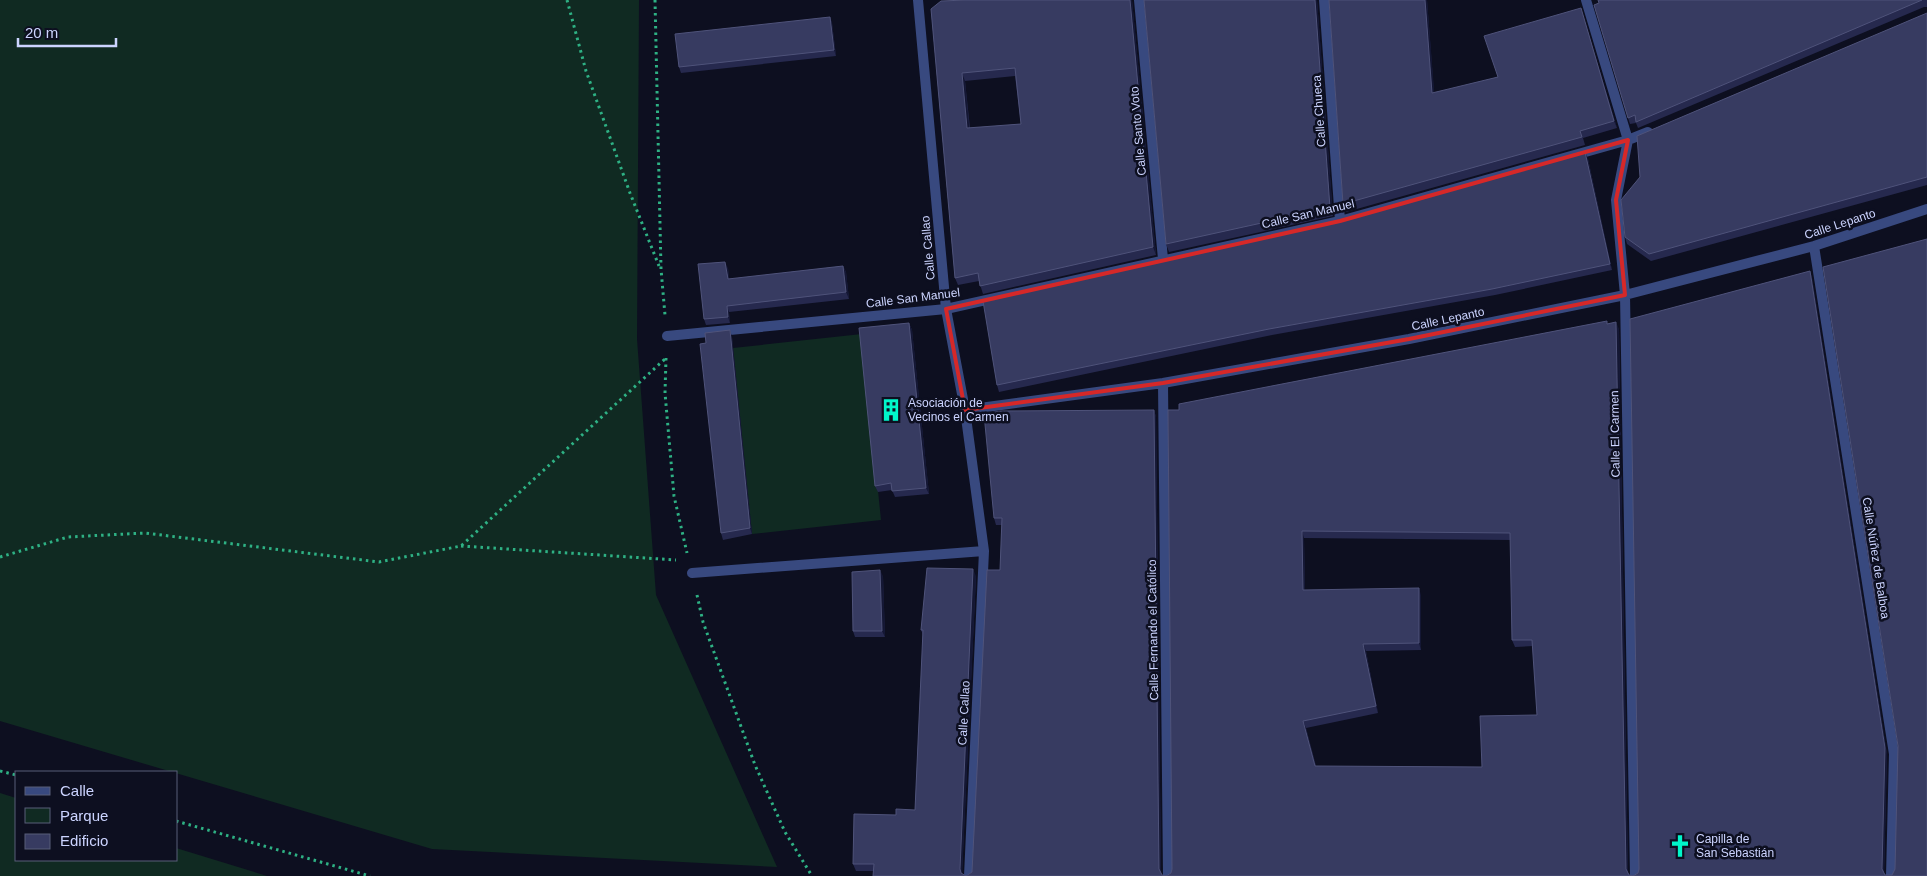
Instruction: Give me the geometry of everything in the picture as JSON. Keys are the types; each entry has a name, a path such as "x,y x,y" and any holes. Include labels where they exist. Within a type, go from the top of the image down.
{"street":[{"name":"Calle Callao","path":"918,0 946,309 965,410 984,551 969,876"},
{"name":"Calle Santo Voto","path":"1139,0 1163,260"},
{"name":"Calle Chueca","path":"1324,0 1340,221"},
{"name":"Calle El Carmen","path":"1586,0 1628,140 1616,200 1626,295 1635,876"},
{"name":"Calle San Manuel","path":"667,336 946,309 1340,221 1628,140 1654,129"},
{"name":"Calle Lepanto","path":"965,410 1163,383 1409,340 1626,295 1814,246 1927,209"},
{"name":"Calle Núñez de Balboa","path":"1814,246 1894,754 1891,876"},
{"name":"Calle Fernando el Católico","path":"1163,383 1168,876"},
{"path":"692,573 984,551"}],"path":[{"path":"567,0 586,71 660,269"},
{"path":"654,0 660,269 667,336 665,393 674,496 703,622 755,765 785,832 812,876"},
{"path":"461,546 666,358"},
{"path":"0,557 68,537 145,533 379,562 461,546 689,561"},
{"path":"0,771 15,775"},
{"path":"178,822 370,876"}],"highlighted area":[{"path":"1628,140 1616,200 1625,295 1409,339 1163,383 965,410 946,309 1340,221"}],"green space":[{"path":"0,0 639,0 637,339 656,595 777,867 432,849 178,774 178,771 169,771 0,721"},
{"path":"862,334 881,520 752,534 733,348"},
{"path":"0,793 15,798 15,861 178,861 178,849 267,876 0,876"}],"building":[{"path":"1130,0 1153,247 980,286 978,273 955,278 931,9 941,1","holes":["1015,68 1021,124 967,128 962,73"]},
{"path":"1144,0 1315,0 1330,208 1166,244"},
{"path":"1329,0 1425,0 1432,93 1498,77 1484,36 1581,8 1614,121 1580,131 1582,137 1343,204"},
{"path":"1598,0 1922,0 1636,122 1635,115 1628,118 1594,5 1599,3"},
{"path":"1927,13 1927,177 1649,254 1625,237 1621,200 1640,177 1637,136"},
{"path":"830,17 834,50 679,67 675,34"},
{"path":"1585,152 1610,264 1492,289 1269,329 997,385 983,301 1339,221"},
{"path":"1927,239 1927,876 1633,876 1638,873 1639,869 1630,319 1810,271 1885,748 1882,869 1885,875 1892,875 1895,869 1898,746 1823,267"},
{"path":"725,262 728,279 843,266 846,292 727,306 728,317 704,319 698,264"},
{"path":"1607,321 1607,324 1616,322 1626,869 1629,875 1633,876 1166,876 1171,873 1172,869 1168,410 1179,410 1179,404","holes":["1302,531 1510,533 1512,640 1532,640 1537,715 1480,716 1482,767 1315,766 1303,721 1376,706 1363,644 1419,643 1419,588 1303,590"]},
{"name":"Asociación de Vecinos el Carmen","path":"909,323 926,488 892,491 891,483 875,486 859,328"},
{"path":"730,330 750,528 721,533 700,344 706,343 705,333"},
{"path":"1154,410 1159,869 1162,875 1166,876 966,876 972,872 987,570 1000,570 1002,518 994,518 984,414 1001,411"},
{"path":"927,568 973,569 961,873 966,876 873,876 874,864 853,864 854,814 896,815 896,809 915,810 923,630 921,630"},
{"path":"880,570 882,631 853,631 852,572"}],"place":[{"name":"Asociación de Vecinos el Carmen","path":"891,410"},
{"name":"Capilla de San Sebastián","path":"1680,846"}]}
